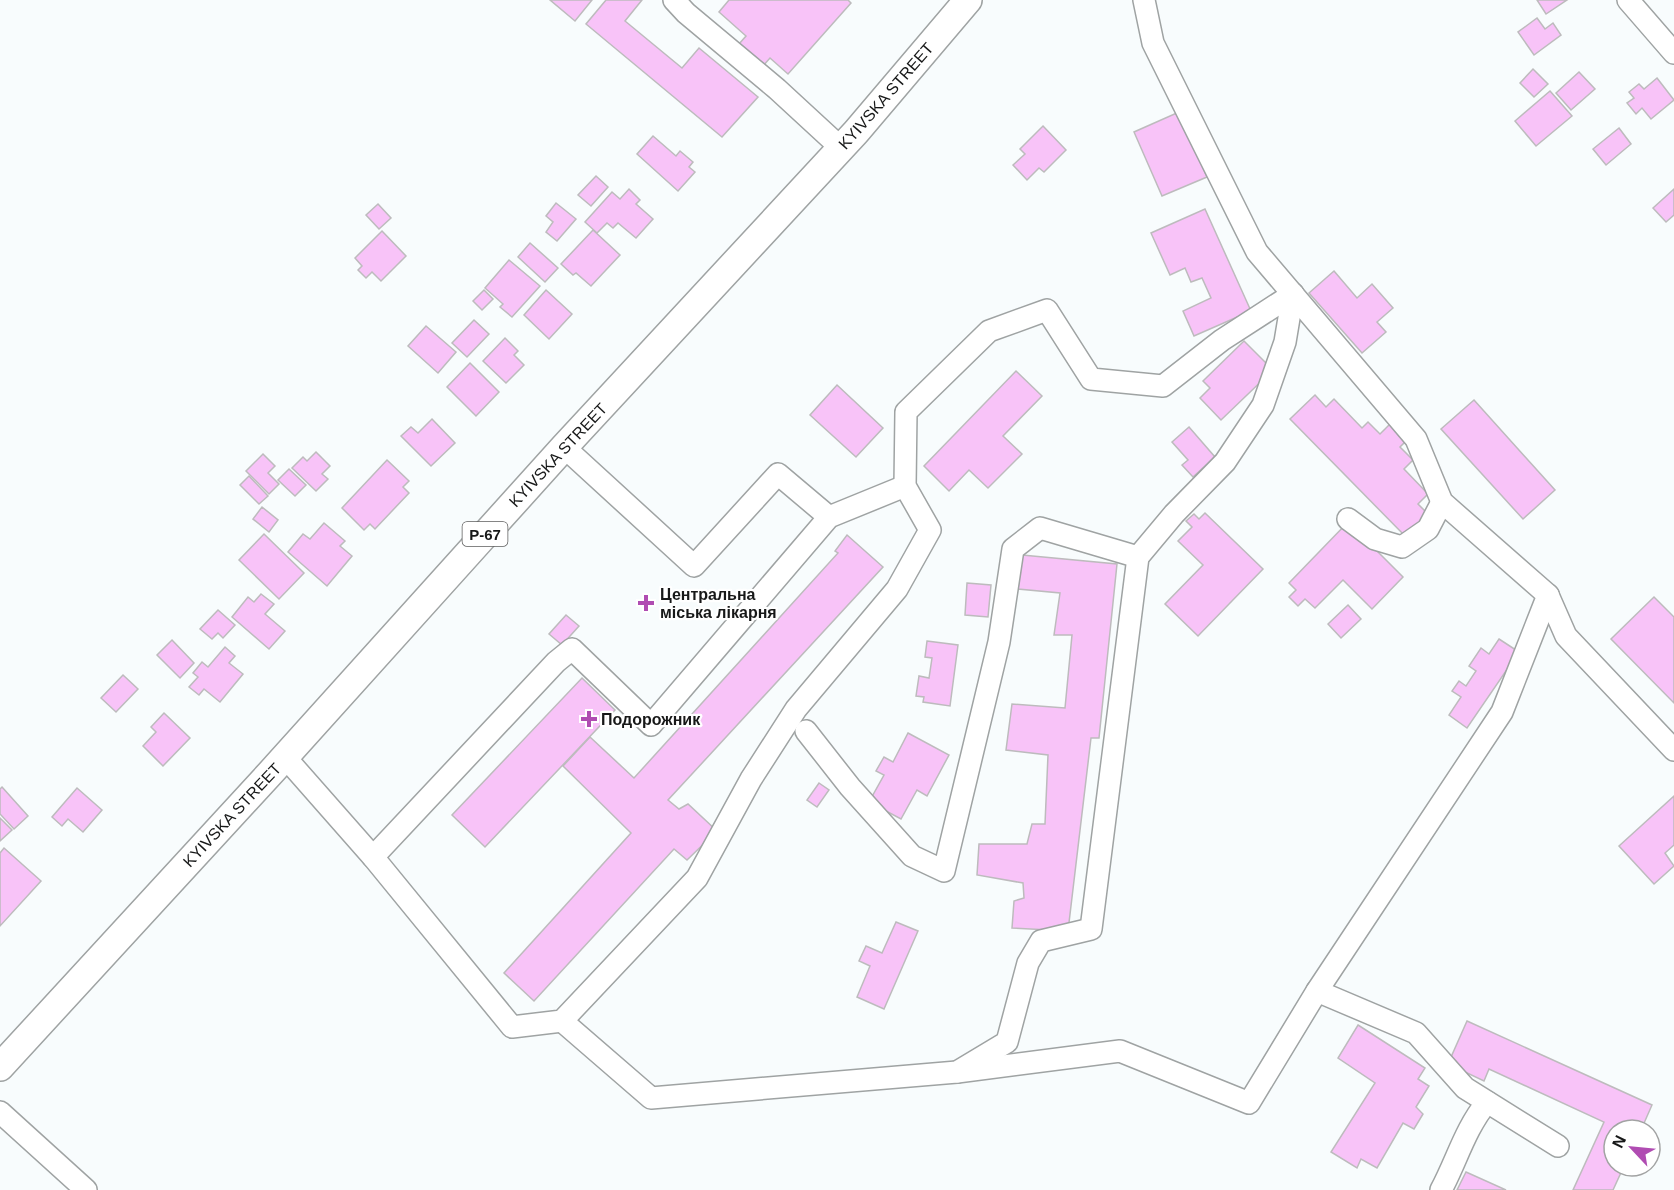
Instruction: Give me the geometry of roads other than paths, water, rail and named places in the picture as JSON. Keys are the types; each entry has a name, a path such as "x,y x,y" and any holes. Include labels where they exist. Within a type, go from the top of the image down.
{"main road":[{"name":"KYIVSKA STREET","path":"0,1067 285,757 564,447 841,148 968,0"}],"street":[{"path":"1144,0 1154,43 1257,252 1416,439 1442,502 1548,595 1566,636 1674,750"},
{"path":"1628,0 1674,53"},
{"path":"683,4 841,148"},
{"path":"285,757 373,857 512,1027 562,1021 697,878 752,779 796,710 897,589 930,530 905,486 906,412 989,331 1047,309 1091,379 1163,386 1222,340 1293,294"},
{"path":"957,1072 1007,1042 1028,963 1041,941 1091,929 1138,557 1174,514 1225,462 1263,405 1285,342 1293,294"},
{"path":"564,447 694,566 778,474 829,517"},
{"path":"373,857 556,662 572,650 651,725 829,517 905,486"},
{"path":"1348,519 1376,539 1402,547 1428,529 1442,502"},
{"path":"806,731 850,787 912,856 944,870 999,642 1013,549 1040,528 1138,557"},
{"path":"562,1021 651,1098 957,1072 1120,1051 1249,1103 1317,991 1502,712 1548,595"},
{"path":"1317,991 1416,1033 1465,1088 1558,1146"},
{"path":"1441,1190 1465,1134 1474,1117 1487,1102"},
{"path":"0,1112 86,1190"}],"place":[{"name":"Центральна міська лікарня","path":"646,603"},
{"name":"Подорожник","path":"589,719"}]}
